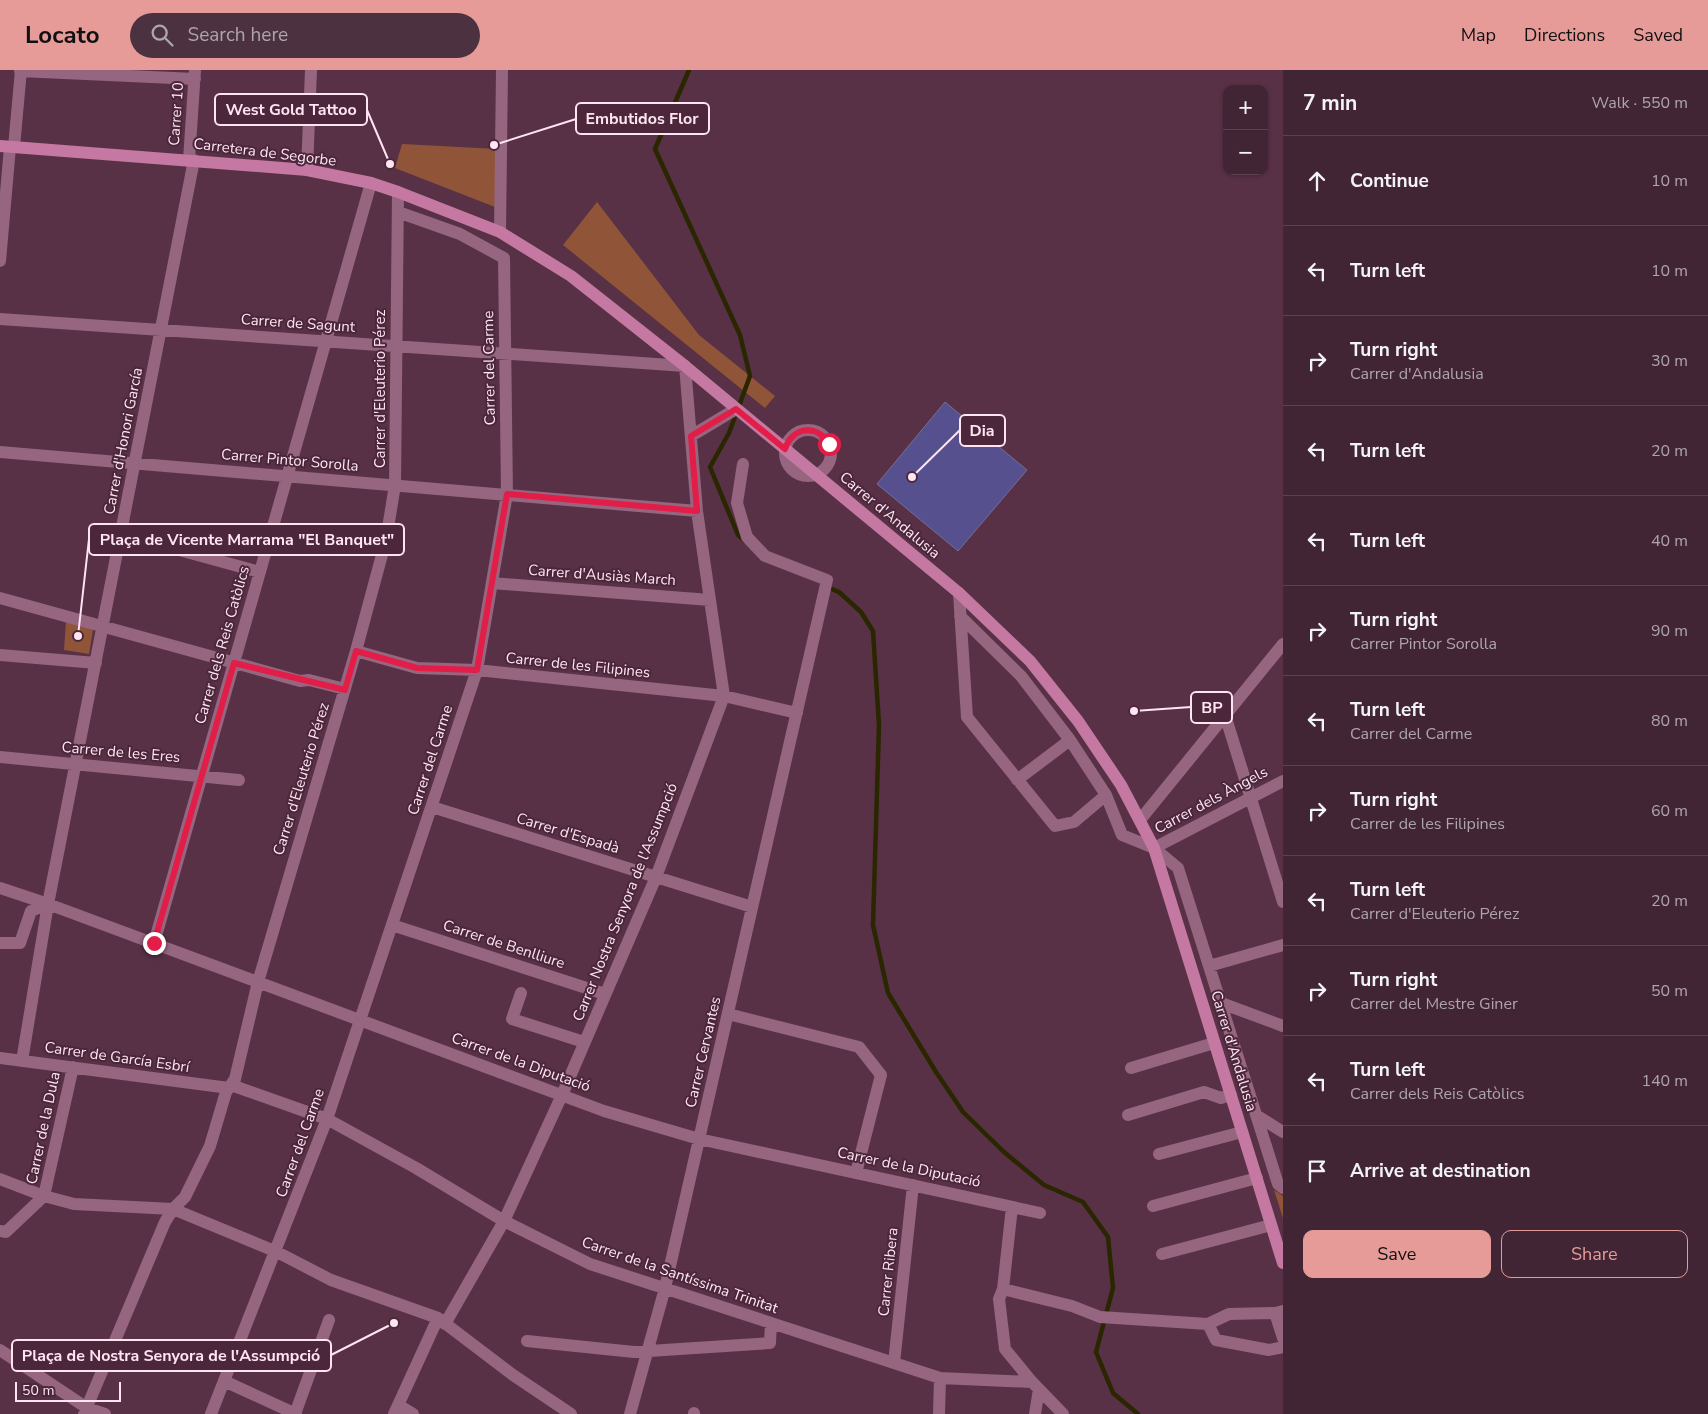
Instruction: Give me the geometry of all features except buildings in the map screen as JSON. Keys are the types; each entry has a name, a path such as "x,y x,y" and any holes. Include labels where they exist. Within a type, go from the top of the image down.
{"street":[{"path":"0,261 8,147 20,70 195,75"},
{"path":"307,170 311,70"},
{"path":"500,232 502,70"},
{"name":"Carrer 10","path":"192,160 195,75"},
{"name":"Carretera de Segorbe","path":"8,147 307,170 398,192 500,232 571,276 684,366"},
{"name":"Carrer d'Honori García","path":"22,1060 48,904 161,330 192,160"},
{"name":"Carrer dels Reis Catòlics","path":"154,943 371,184"},
{"name":"Carrer d'Eleuterio Pérez","path":"86,1411 165,1222 184,1197 210,1146 230,1087 235,1079 258,982 345,690 386,540 395,485 398,192"},
{"name":"Carrer del Carme","path":"211,1414 277,1252 328,1119 477,670 507,494 504,258 460,234 398,212"},
{"name":"Carrer de Sagunt","path":"0,319 684,366"},
{"name":"Carrer d'Andalusia","path":"684,366 959,594 1030,661 1078,721 1121,785 1154,848 1283,1262"},
{"name":"Carrer Nostra Senyora de l'Assumpció","path":"396,1409 423,1340 442,1321 504,1221 562,1095 656,877 724,696 697,511 684,366"},
{"path":"691,436 736,409"},
{"path":"785,449 788,440 799,431 814,431 820,434 829,444 830,459 827,466 816,475"},
{"name":"Carrer Pintor Sorolla","path":"0,452 697,511"},
{"name":"Carrer Cervantes","path":"630,1414 665,1288 827,580 765,556 747,537 737,503 743,464"},
{"path":"121,534 260,572"},
{"name":"Carrer d'Ausiàs March","path":"492,582 710,600"},
{"path":"959,594 967,717 1055,826 1074,822 1106,795"},
{"path":"0,598 234,663 345,690"},
{"name":"Carrer d'Andalusia","path":"960,616 1021,676 1070,740 1106,795 1122,835 1154,848 1178,868 1280,1186"},
{"path":"1140,820 1283,644"},
{"name":"Carrer de les Filipines","path":"356,651 417,668 477,670 724,696 797,713"},
{"path":"0,654 96,663"},
{"path":"1225,715 1283,902"},
{"path":"1017,780 1070,740"},
{"name":"Carrer de les Eres","path":"0,757 239,780"},
{"name":"Carrer dels Àngels","path":"1154,848 1283,781"},
{"name":"Carrer d'Espadà","path":"432,807 752,907"},
{"name":"Carrer de la Diputació","path":"3,889 154,943 604,1111 699,1139 1040,1213"},
{"path":"4,943 20,943 31,911 48,904"},
{"name":"Carrer de Benlliure","path":"392,924 605,994"},
{"path":"1209,966 1283,945"},
{"path":"521,993 512,1019 584,1042"},
{"path":"1221,1003 1283,1026"},
{"path":"728,1014 859,1048 881,1075 856,1173"},
{"path":"1131,1068 1214,1043"},
{"name":"Carrer de García Esbrí","path":"0,1058 230,1087"},
{"name":"Carrer de la Dula","path":"44,1196 73,1067"},
{"name":"Carrer de la Santíssima Trinitat","path":"230,1087 328,1119 416,1168 504,1221 590,1264 940,1378 1036,1386"},
{"path":"1128,1115 1204,1092 1220,1098 1230,1095"},
{"path":"1256,1115 1283,1132"},
{"path":"1160,1154 1242,1132"},
{"path":"0,1178 44,1196 74,1204 173,1209 277,1252 331,1280 442,1321 475,1344 513,1375 571,1414"},
{"path":"1153,1206 1257,1178"},
{"name":"Carrer Ribera","path":"894,1363 913,1185"},
{"path":"0,1231 6,1232 44,1196"},
{"path":"1012,1206 1003,1288 999,1299 1005,1350 1063,1414"},
{"path":"1162,1254 1271,1225"},
{"path":"1003,1288 1072,1306 1100,1317 1208,1324 1229,1314 1279,1312 1283,1338"},
{"path":"224,1381 296,1414 329,1320"},
{"path":"527,1341 634,1352 770,1343 771,1323"},
{"path":"1208,1324 1216,1340 1269,1350 1283,1347"},
{"path":"0,1350 86,1411 105,1414"},
{"path":"939,1414 940,1378"},
{"path":"1034,1414 1036,1386"},
{"path":"396,1409 414,1414"}],"shaded area":[{"path":"402,144 497,149 495,207 395,168"},
{"path":"597,202 699,335 775,396 765,408 563,245"},
{"path":"66,621 93,630 89,654 64,650"},
{"path":"1274,1190 1283,1196 1283,1218"}],"waterway":[{"path":"689,70 655,149 740,335 750,376 729,433 710,467 738,535 745,541"},
{"path":"827,587 839,592 861,612 873,631 879,725 873,925 888,993 936,1072 963,1112 1004,1152 1044,1185 1083,1202 1108,1237 1113,1288 1096,1352 1113,1393 1138,1414"}],"place":[{"name":"Embutidos Flor","path":"494,145"},
{"name":"West Gold Tattoo","path":"390,164"},
{"name":"Dia","path":"912,477"},
{"name":"Plaça de Vicente Marrama \"El Banquet\"","path":"78,636"},
{"name":"BP","path":"1134,711"},
{"name":"Plaça de Nostra Senyora de l'Assumpció","path":"394,1323"}],"route":[{"path":"154,943 234,663 345,690 356,651 417,668 477,670 507,494 697,511 691,436 736,409 785,449 788,440 793,435 799,431 806,430 820,434 826,438 829,444"}]}
